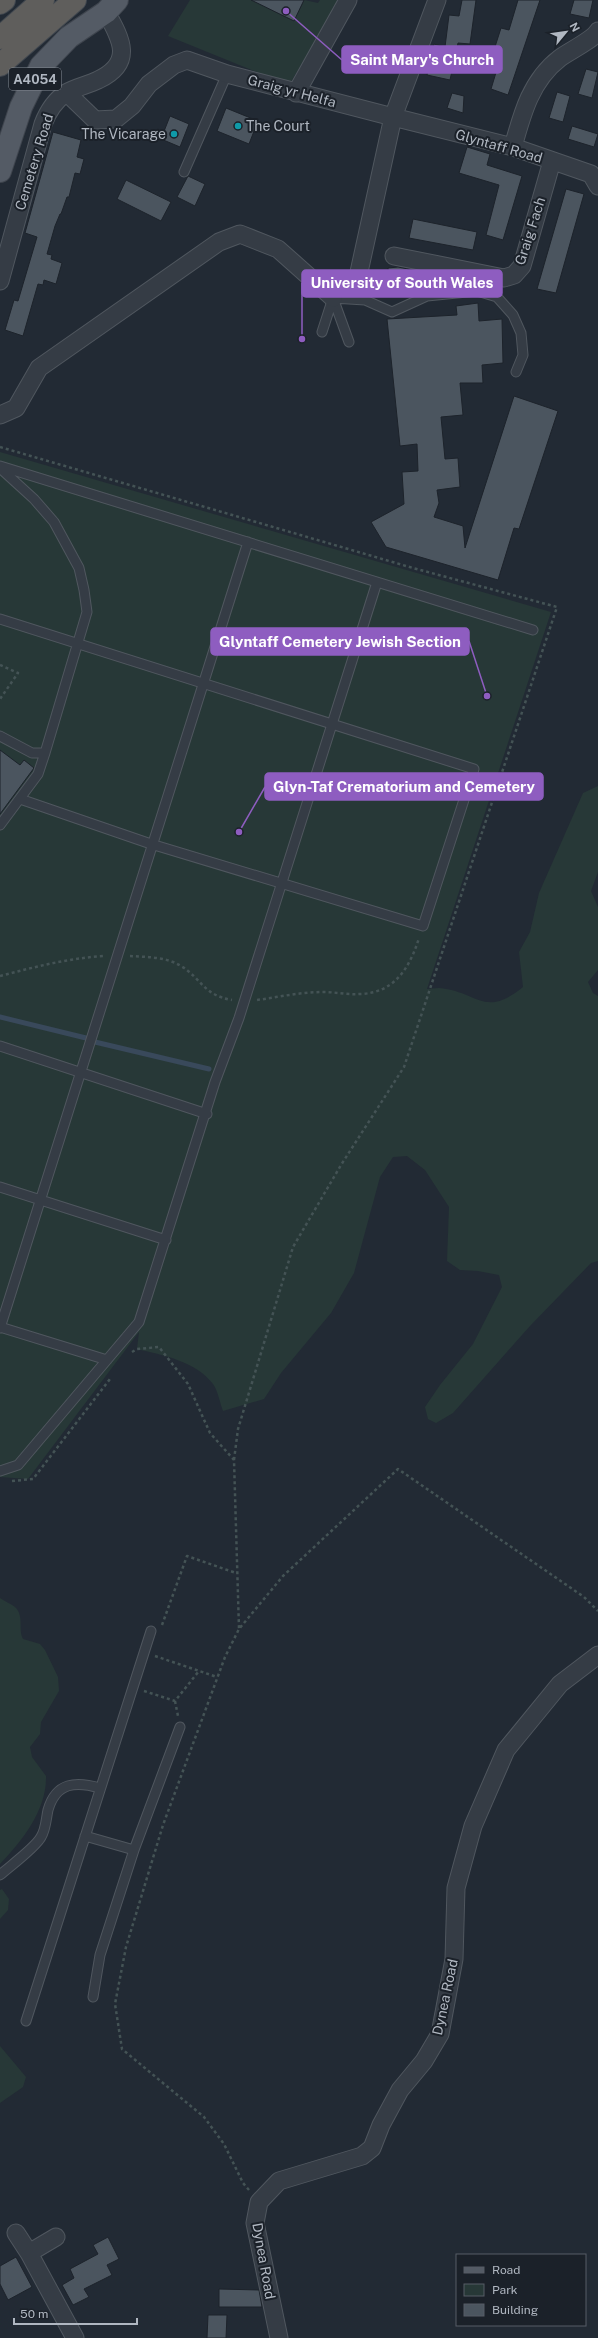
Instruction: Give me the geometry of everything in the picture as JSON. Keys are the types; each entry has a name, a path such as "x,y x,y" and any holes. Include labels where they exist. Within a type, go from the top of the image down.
{"highway":[{"path":"0,4 4,0"},
{"path":"0,38 43,0"},
{"path":"0,65 75,0"}],"main road":[{"name":"A4054","path":"0,171 21,107 41,66 69,36 111,6"}],"street":[{"path":"296,93 348,0"},
{"path":"359,272 393,117 437,0"},
{"name":"Cemetery Road","path":"0,281 43,124 49,108 66,93 98,80 116,69 120,60 121,45 111,6"},
{"path":"513,147 525,104 538,81 558,59 598,31"},
{"name":"Graig yr Helfa","path":"66,93 95,120 116,118 132,106 149,84 174,65 187,60 227,74 364,111 393,117"},
{"name":"Glyntaff Road","path":"393,117 513,147 591,174 598,186"},
{"name":"Graig Fach","path":"394,256 504,278 514,275 522,266 552,161"},
{"path":"0,415 16,408 39,368 219,242 240,234 278,249 333,298"},
{"name":"Dynea Road","path":"279,2338 255,2223 260,2202 279,2181 362,2156 372,2148 381,2125 400,2090 424,2061 440,2034 454,1958 456,1888 473,1826 506,1750 560,1684 598,1655"},
{"path":"16,2233 29,2253 75,2338"},
{"path":"29,2253 56,2237"}],"lane":[{"path":"184,172 227,74"},
{"path":"333,298 365,300 392,312 427,296 477,291 497,297 513,315 521,333 523,355 516,372"},
{"path":"322,332 333,298"},
{"path":"333,298 349,342"},
{"path":"0,469 248,542 533,630"},
{"path":"0,469 34,499 54,522 79,568 87,612 38,774 0,825"},
{"path":"106,1360 0,1328 151,844 204,684 248,542"},
{"path":"0,1471 18,1464 139,1322 207,1114 215,1082 244,1002 282,884 377,582"},
{"path":"0,619 474,769 423,926 151,844 20,799"},
{"path":"0,736 32,753 45,753"},
{"path":"0,1046 207,1114"},
{"path":"0,1187 166,1240"},
{"path":"26,2021 151,1631"},
{"path":"93,1996 100,1955 134,1850 180,1727"},
{"path":"0,1875 41,1838 48,1809 53,1798 60,1791 67,1786 78,1783 100,1788"},
{"path":"85,1836 134,1850"}],"path":[{"path":"0,447 413,568 557,606 404,1067 341,1165 293,1247 238,1429 234,1460 237,1507 236,1573 239,1629"},
{"path":"0,666 18,674 0,698"},
{"path":"244,1002 323,992 359,994 383,988 396,982 405,972 412,959 423,926"},
{"path":"128,1355 137,1349 159,1347 188,1384 210,1433 234,1460"},
{"path":"7,1481 22,1482 33,1479 114,1373"},
{"path":"260,2202 243,2184 224,2144 204,2117 122,2049 115,2004 126,1947 161,1832 217,1677 239,1629 283,1576 398,1469 584,1597 598,1611"},
{"path":"151,1631 159,1632 187,1556 236,1573"},
{"path":"144,1652 217,1677"},
{"path":"133,1687 175,1701 199,1671"}],"green space":[{"path":"190,0 251,0 294,21 304,0 318,3 320,0 340,0 289,85 168,36"},
{"path":"0,452 551,612 427,989 439,988 452,990 481,1001 489,1002 499,1001 510,996 523,987 519,952 530,932 539,893 583,793 598,786 598,872 591,891 598,907 598,970 588,982 593,993 598,996 598,1261 591,1263 530,1326 453,1413 436,1423 428,1419 425,1407 440,1385 473,1344 502,1287 499,1275 478,1271 460,1270 447,1261 449,1207 425,1170 407,1156 393,1157 380,1177 354,1273 331,1313 281,1373 264,1399 223,1411 215,1387 206,1376 188,1364 178,1360 137,1349 139,1332 28,1479 0,1477"},
{"path":"0,1598 14,1606 20,1615 23,1639 40,1644 45,1650 58,1677 59,1691 41,1722 40,1734 30,1747 32,1757 46,1776 45,1789 38,1813 17,1845 0,1864"},
{"path":"2,1889 9,1899 8,1910 0,1919 0,1890"},
{"path":"0,2046 26,2077 23,2087 0,2103"}],"building":[{"path":"251,0 304,0 294,21"},
{"path":"462,0 476,0 470,44 458,43 450,80 427,75 434,44 445,47 449,15 459,16"},
{"path":"518,0 540,0 508,95 491,89 501,56 493,53 501,28 509,30"},
{"path":"574,0 593,0 589,18 570,14"},
{"path":"586,69 598,72 592,98 578,94"},
{"path":"557,92 570,96 563,122 549,118"},
{"path":"452,93 464,96 463,113 447,108"},
{"name":"The Court","path":"226,108 258,121 249,144 217,131"},
{"name":"The Vicarage","path":"170,116 189,124 180,147 161,139"},
{"path":"572,126 598,134 594,147 568,139"},
{"path":"53,132 81,140 77,157 84,159 80,174 75,173 69,197 67,197 55,226 47,254 52,255 51,259 62,263 56,284 44,280 43,285 38,284 23,336 5,330 14,300 18,301 37,237 25,233"},
{"path":"467,147 490,154 487,165 522,176 503,240 486,235 499,185 459,173"},
{"path":"188,176 205,184 195,206 177,197"},
{"path":"126,180 171,202 161,221 117,199"},
{"path":"566,189 584,194 556,293 537,289"},
{"path":"413,219 477,232 473,250 409,238"},
{"path":"398,267 408,269 409,273 417,273 418,286 389,288 388,268"},
{"path":"478,303 479,321 502,319 503,363 482,365 483,383 460,383 463,415 441,417 445,459 458,458 460,487 437,490 439,503 434,517 463,526 465,548 514,396 558,411 519,529 514,528 498,580 386,547 371,522 404,504 402,472 418,471 417,444 400,446 387,319 457,315 456,306"},
{"path":"0,750 20,765 24,760 34,768 0,814"},
{"path":"108,2237 119,2259 107,2265 112,2275 84,2289 89,2297 73,2305 62,2285 74,2278 70,2269 98,2254 93,2245"},
{"path":"16,2257 32,2287 8,2300 0,2284 0,2266"},
{"path":"219,2289 259,2290 262,2307 219,2307"},
{"path":"208,2315 227,2315 226,2338 207,2338"}],"waterway":[{"path":"0,1017 86,1038"},
{"path":"95,1042 209,1069"}],"place":[{"name":"Saint Mary's Church","path":"286,11"},
{"name":"The Court","path":"238,126"},
{"name":"The Vicarage","path":"174,134"},
{"name":"University of South Wales","path":"302,339"},
{"name":"Glyntaff Cemetery Jewish Section","path":"487,696"},
{"name":"Glyn-Taf Crematorium and Cemetery","path":"239,832"}]}
